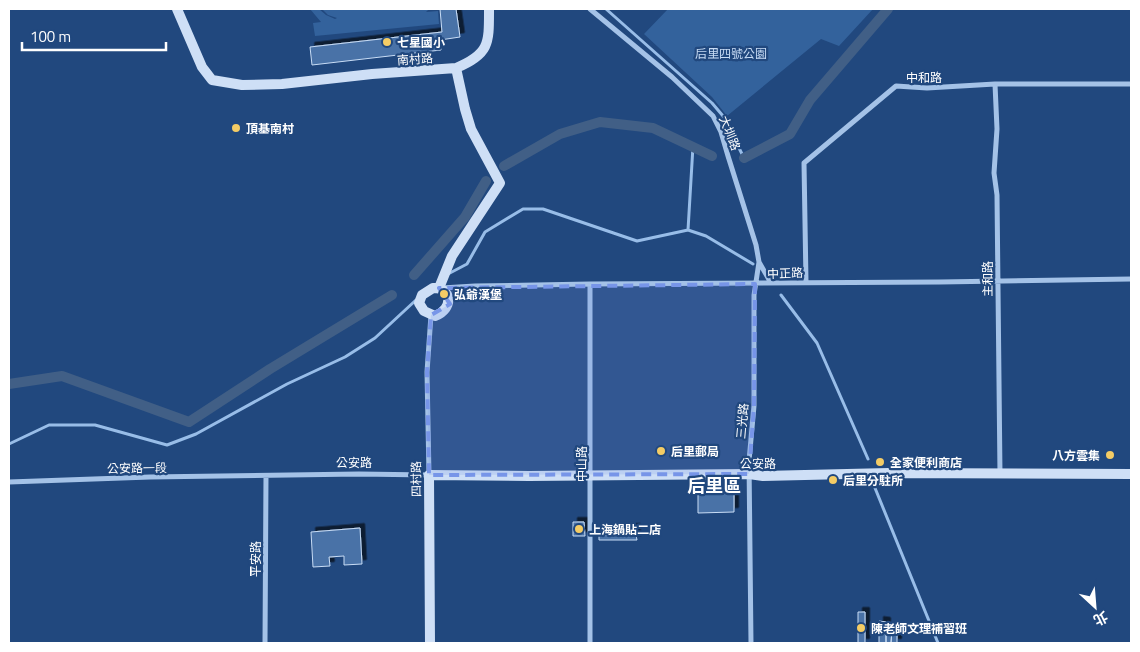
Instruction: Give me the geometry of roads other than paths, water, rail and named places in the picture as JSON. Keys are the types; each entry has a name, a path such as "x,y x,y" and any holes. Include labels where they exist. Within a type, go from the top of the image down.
{"main road":[{"name":"南村路","path":"177,9 202,67 212,80 242,85 282,84 372,74 456,68"},
{"path":"439,288 452,256 500,182 472,129 465,109 456,68 479,56 485,47 489,38 489,9"},
{"path":"439,288 445,292 449,305 440,314 431,315 424,311 419,303 422,295 427,291 439,288"},
{"name":"公安路","path":"429,475 1131,474"},
{"name":"四村路","path":"429,475 430,643"}],"street":[{"name":"大圳路","path":"590,9 672,77 713,116 721,132 756,245 759,262 771,283"},
{"name":"中和路","path":"806,282 804,163 896,86 927,88 995,84 1131,84"},
{"name":"主和路","path":"995,84 997,129 994,173 997,195 1000,474"},
{"name":"三光路","path":"751,643 749,474 754,406 755,284 759,262"},
{"name":"中正路","path":"439,288 590,284 755,284 1131,279"},
{"name":"中山路","path":"590,284 590,643"},
{"name":"四村路","path":"429,475 427,398 431,315"},
{"name":"公安路","path":"266,476 429,475"},
{"name":"公安路一段","path":"9,482 150,477 266,476"},
{"name":"平安路","path":"265,643 266,476"}],"waterway":[{"path":"606,9 712,103 723,116 744,158"},
{"path":"744,158 790,134 810,100 888,9"},
{"path":"504,166 560,134 600,122 653,128 712,156"},
{"path":"688,230 693,146"},
{"path":"414,275 465,217 486,181"},
{"path":"448,274 467,264 485,232 523,209 543,209 637,241 688,230 706,236 753,264"},
{"path":"9,384 62,376 189,422 270,369 392,295"},
{"path":"781,295 817,343 868,459"},
{"path":"9,444 49,425 95,425 167,445 196,434 287,384 345,357 375,338 416,300"},
{"path":"875,488 938,643"}],"place":[{"name":"七星國小","path":"387,42"},
{"name":"頂基南村","path":"236,128"},
{"name":"弘爺漢堡","path":"444,294"},
{"name":"后里郵局","path":"661,451"},
{"name":"八方雲集","path":"1110,455"},
{"name":"全家便利商店","path":"880,462"},
{"name":"后里分駐所","path":"833,480"},
{"name":"上海鍋貼二店","path":"579,529"},
{"name":"陳老師文理補習班","path":"861,628"}],"district":[{"name":"后里區","path":"714,485"}],"park label":[{"name":"后里四號公園","path":"731,53"}]}
